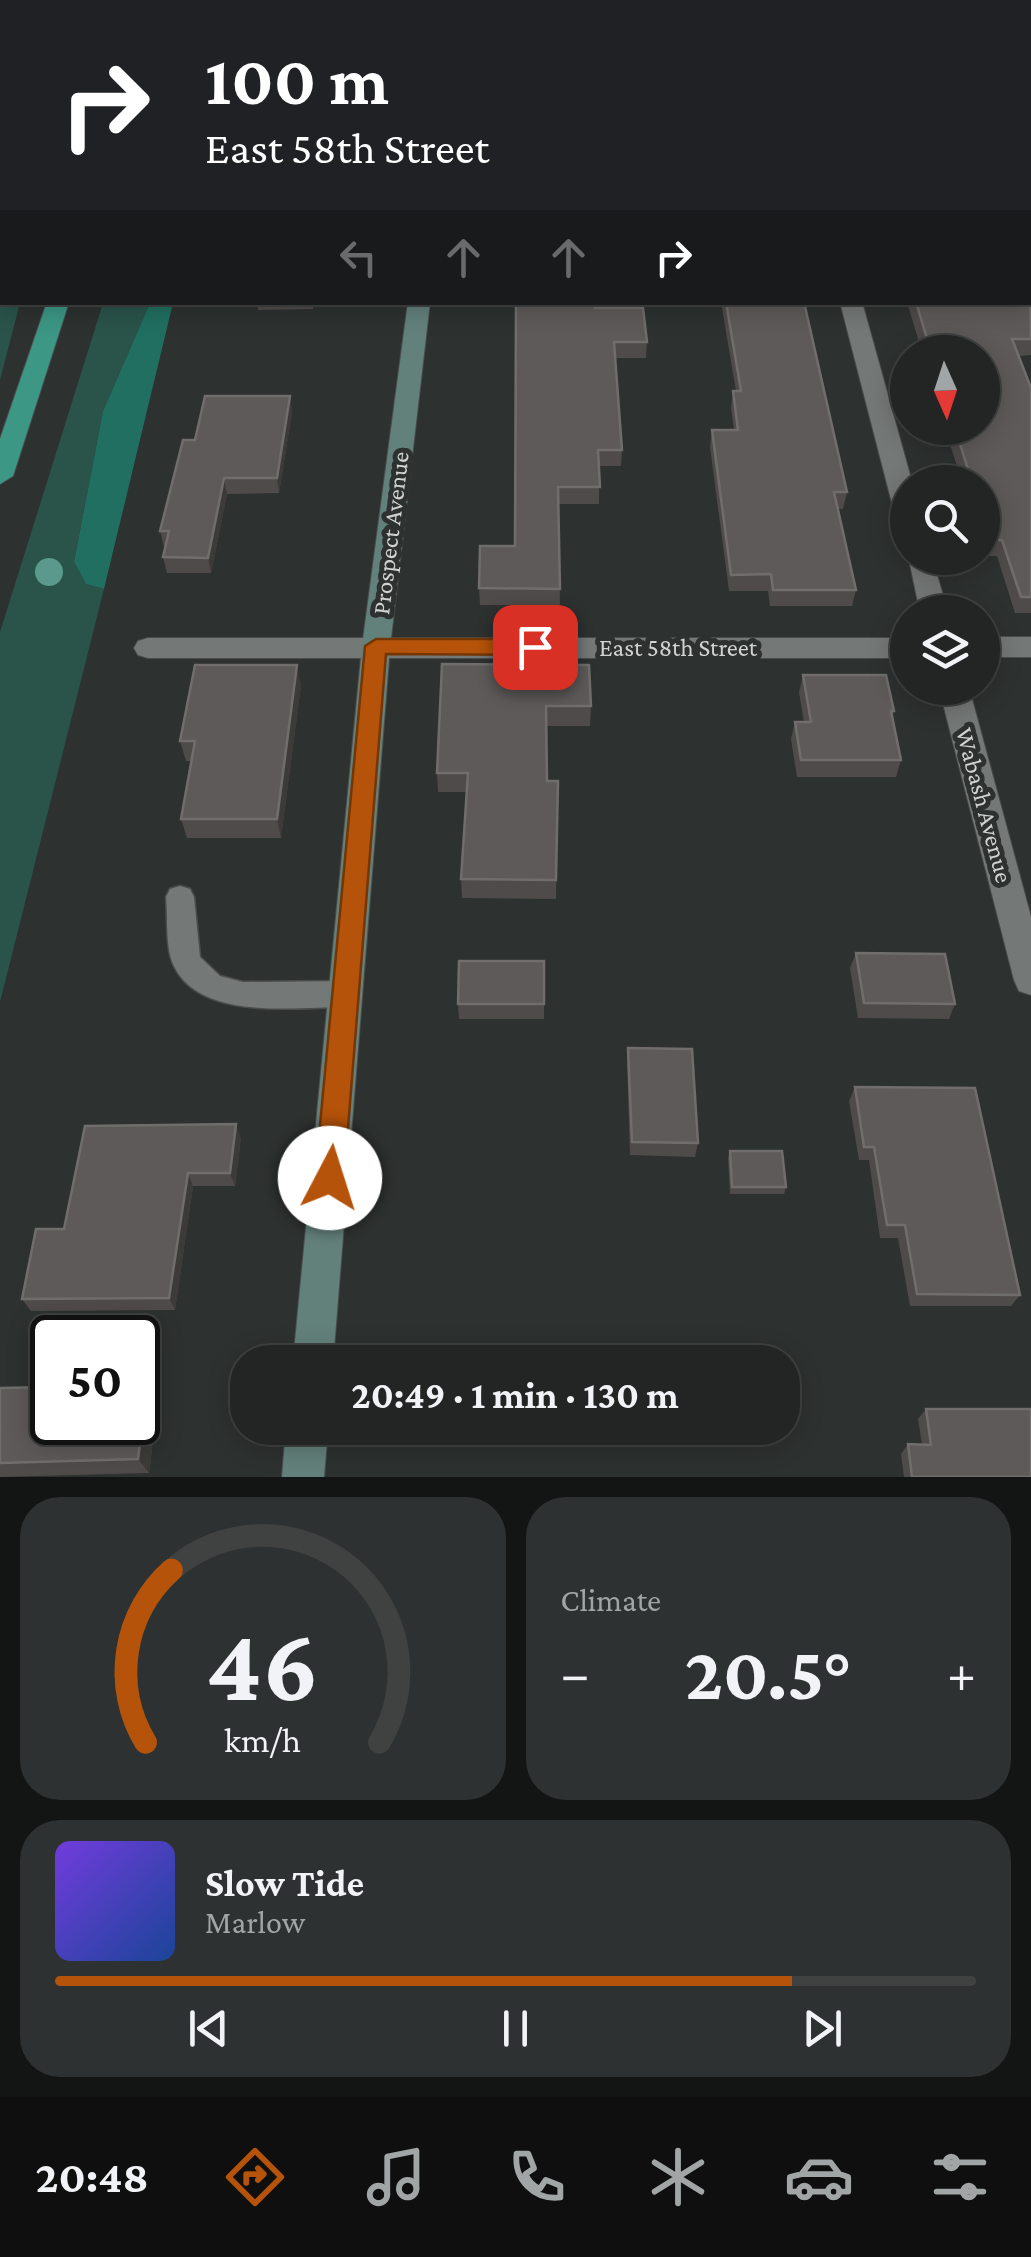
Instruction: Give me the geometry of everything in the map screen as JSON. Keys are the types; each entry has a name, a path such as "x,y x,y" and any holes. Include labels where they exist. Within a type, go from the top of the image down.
{"highway":[{"path":"0,476 57,305"}],"main road":[{"name":"Prospect Avenue","path":"315,1345 376,646 419,305"},
{"path":"303,1477 306,1445"}],"street":[{"path":"852,305 895,465"},
{"path":"1000,647 1031,647"},
{"name":"East 58th Street","path":"148,648 890,648"},
{"name":"Wabash Avenue","path":"958,705 1031,980"}],"lane":[{"path":"180,897 186,962 211,986 243,995 346,994"}],"green space":[{"path":"0,305 19,305 0,380"},
{"path":"102,305 149,305 103,411 74,562 86,584 104,589 0,1002 0,632"},
{"path":"149,305 173,305 104,589 86,584 74,562 103,411"}],"building":[{"path":"516,305 643,308 647,342 614,342 622,450 598,450 600,487 558,487 560,589 479,588 480,546 515,546"},
{"path":"727,305 805,305 847,492 834,492 856,590 773,590 771,574 731,575 712,430 738,430 733,391 741,391"},
{"path":"917,305 1030,305 1031,339 1012,339 1031,388 1031,597 1021,597 1000,540 1000,465 967,465 960,445 1000,445 1000,335 926,335"},
{"path":"205,396 290,396 277,478 224,478 208,558 163,557 169,531 160,531 183,440 195,440"},
{"path":"442,664 589,665 591,706 546,706 547,781 558,781 556,880 461,879 468,773 437,773"},
{"path":"195,665 297,665 277,819 181,819 195,741 180,741"},
{"path":"803,675 886,675 901,760 801,760 795,722 811,722"},
{"path":"856,953 945,954 955,1004 864,1003"},
{"path":"459,961 544,961 544,1004 458,1004"},
{"path":"628,1048 692,1049 698,1143 632,1142"},
{"path":"855,1087 975,1088 1020,1295 917,1294 905,1225 887,1225 874,1147 864,1147"},
{"path":"236,1124 230,1173 188,1173 169,1298 22,1299 36,1229 64,1229 85,1126"},
{"path":"730,1151 782,1151 786,1187 732,1187"},
{"path":"30,1387 30,1445 140,1445 138,1459 0,1463 0,1388"},
{"path":"926,1409 1031,1409 1031,1477 912,1477 908,1444 931,1445"}],"route":[{"path":"330,1178 376,646 535,647"}]}
